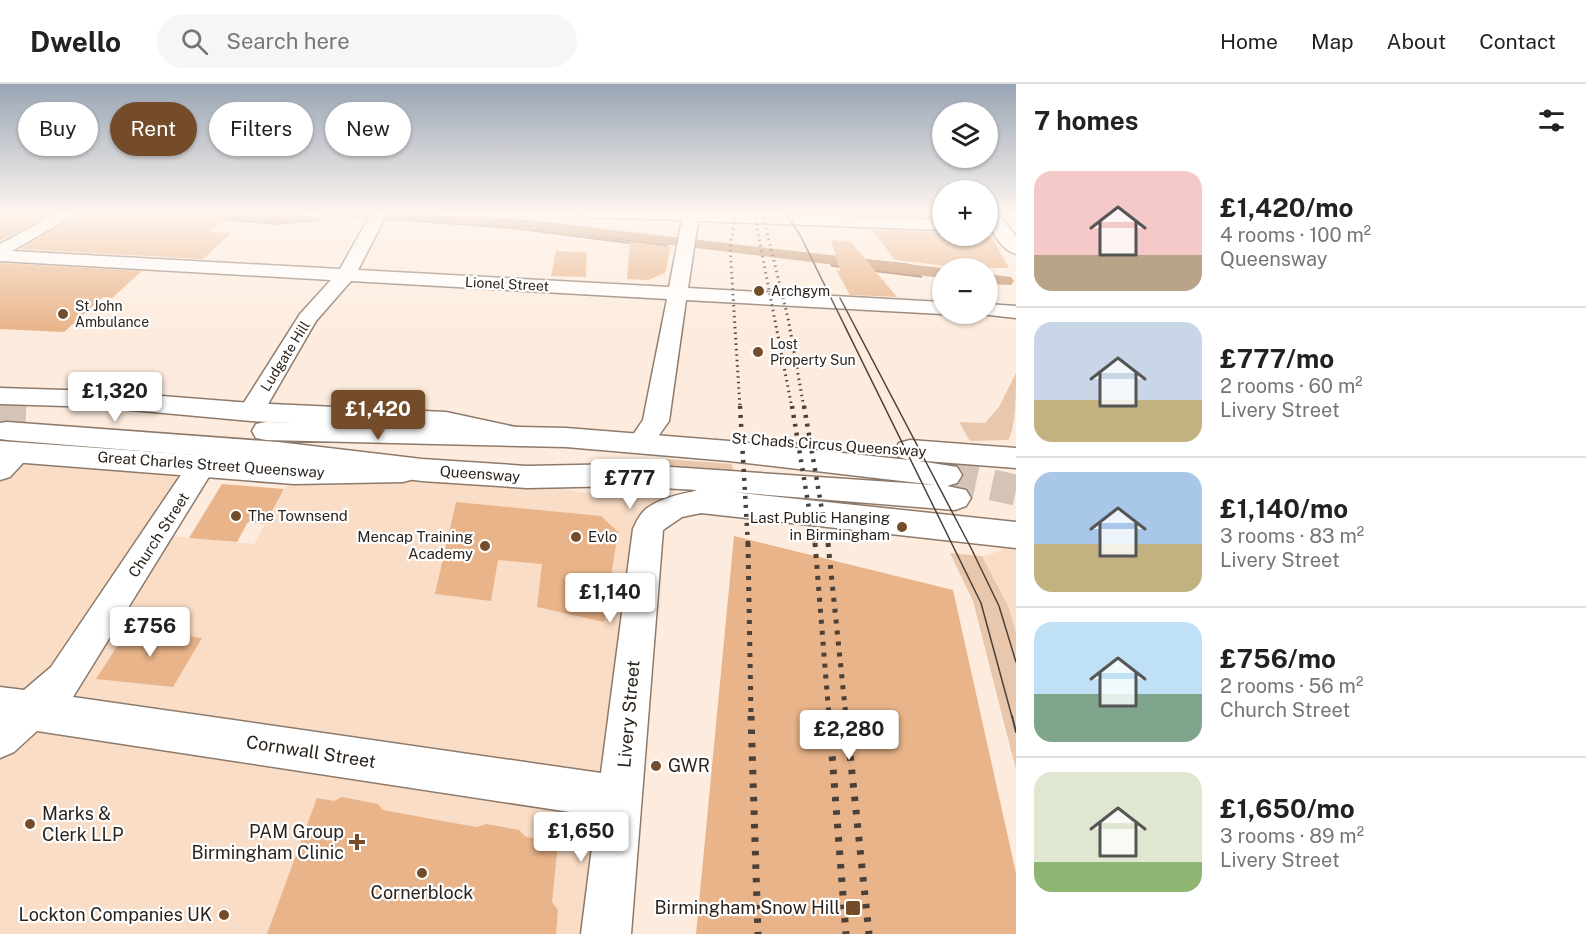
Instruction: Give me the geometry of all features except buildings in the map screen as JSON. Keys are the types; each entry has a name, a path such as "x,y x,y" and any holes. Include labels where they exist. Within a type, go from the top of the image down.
{"main road":[{"path":"0,396 98,399 251,412 446,421 510,435"},
{"path":"10,443 287,432 510,435 641,442"},
{"name":"St Chads Circus Queensway","path":"641,442 729,437 1016,458"},
{"name":"Queensway","path":"10,443 267,451 422,470 527,477 626,475 731,481 950,487 730,450 641,442"},
{"name":"Great Charles Street Queensway","path":"10,443 201,467 294,473 422,470"},
{"path":"527,477 577,492 710,501 1008,533"}],"street":[{"name":"Ludgate Hill","path":"251,412 307,318 346,275 358,252"},
{"path":"641,442 657,421 684,252"},
{"name":"Lionel Street","path":"0,254 932,307"},
{"path":"998,311 1016,312"},
{"name":"Church Street","path":"0,738 15,708 64,680 201,467"},
{"name":"Livery Street","path":"606,934 648,529 665,511 710,501"},
{"name":"Cornwall Street","path":"15,708 621,798"}],"shaded area":[{"path":"827,256 906,264 929,272 913,273 922,277 832,266"},
{"path":"1016,373 1014,419 1008,440 970,441 959,422 985,423 999,407"},
{"path":"0,451 201,467 159,535 254,544 294,473 527,477 577,492 710,501 665,511 606,934 0,934"},
{"path":"665,459 732,464 733,474 665,469"},
{"path":"1001,532 1016,535 1016,633 1009,608 982,556 1001,551"},
{"path":"950,553 982,556 1009,608 1016,633 1016,770 973,601"}],"waterway":[{"path":"762,252 932,272"},
{"path":"998,280 1005,281"}],"tunnel":[{"path":"0,413 26,414"},
{"path":"946,475 1016,490"}],"tram line":[{"path":"808,252 981,603 1012,717"},
{"path":"840,298 971,548 999,606 1016,662"},
{"path":"1012,716 1016,732"}],"railway":[{"path":"730,252 740,408"},
{"path":"762,252 792,408"},
{"path":"772,252 788,318 804,408"},
{"path":"740,406 748,545"},
{"path":"792,406 815,545"},
{"path":"804,406 828,545"},
{"path":"748,543 751,717"},
{"path":"815,543 829,717"},
{"path":"828,543 846,717"},
{"path":"751,716 758,934"},
{"path":"829,716 846,934"},
{"path":"846,716 869,934"}],"place":[{"name":"Archgym","path":"759,291"},
{"name":"St John Ambulance","path":"63,314"},
{"name":"Lost Property Sun","path":"758,352"},
{"name":"The Townsend","path":"236,516"},
{"name":"Last Public Hanging in Birmingham","path":"902,527"},
{"name":"Evlo","path":"576,537"},
{"name":"Mencap Training Academy","path":"485,546"},
{"name":"GWR","path":"656,766"},
{"name":"Marks & Clerk LLP","path":"30,824"},
{"name":"PAM Group Birmingham Clinic","path":"357,842"},
{"name":"Cornerblock","path":"422,873"},
{"name":"Birmingham Snow Hill","path":"853,908"},
{"name":"Lockton Companies UK","path":"224,915"}]}
